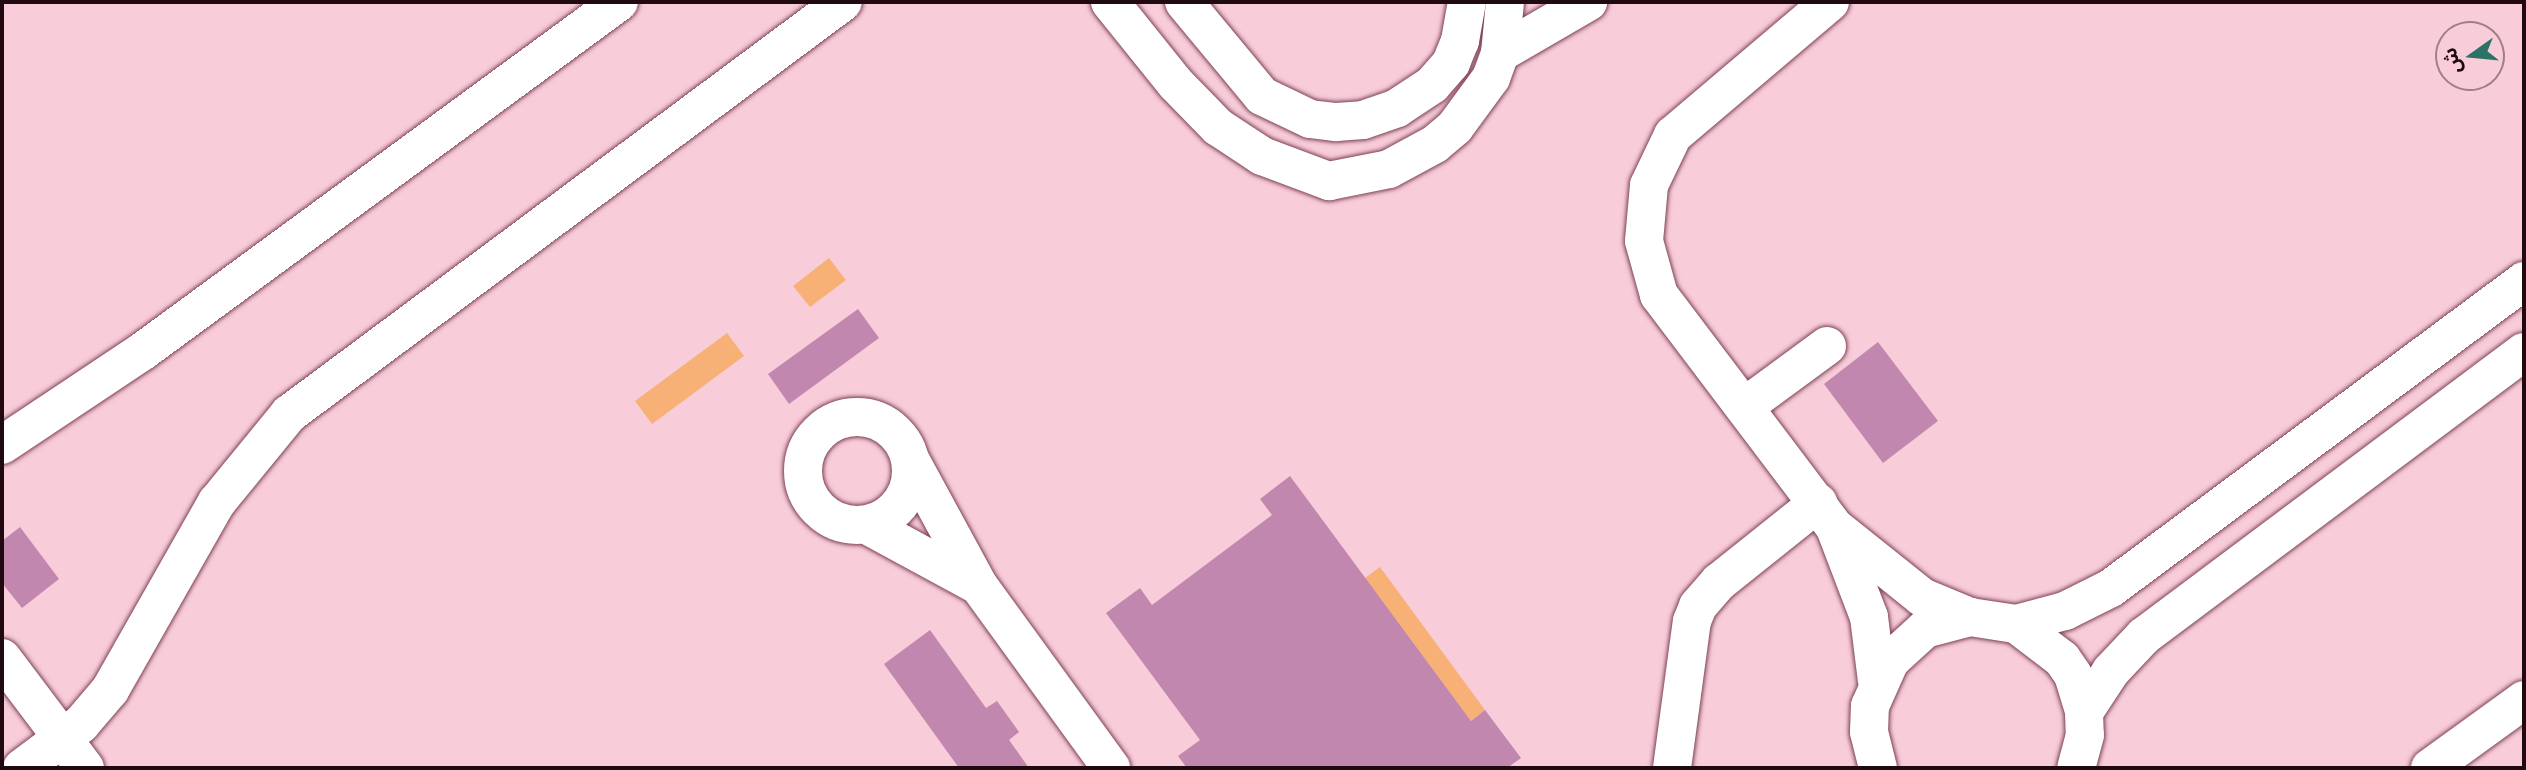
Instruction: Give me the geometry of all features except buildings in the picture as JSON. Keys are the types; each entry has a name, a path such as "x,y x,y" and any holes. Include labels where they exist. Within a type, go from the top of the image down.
{"street":[{"path":"2,445 143,351 620,2"},
{"path":"22,768 63,738 110,690 218,502 289,414 843,2"},
{"path":"1110,2 1195,107 1239,143 1286,168 1329,181 1388,169 1435,144 1476,104 1500,53 1504,2"},
{"path":"1184,2 1210,38 1262,96 1284,110 1310,119 1363,120 1397,108 1432,85 1451,63 1460,41 1467,2"},
{"path":"1500,53 1554,11 1588,2"},
{"path":"1830,2 1673,135 1649,185 1644,241 1659,295 1827,516 1922,597 1970,617 2016,624 2049,644 2073,675 2084,712 2085,735 2076,768"},
{"path":"1166,72 1210,38"},
{"path":"2016,624 2065,611 2111,588 2524,281"},
{"path":"1744,407 1827,346"},
{"path":"2084,712 2111,671 2144,636 2524,352"},
{"path":"979,586 867,525 833,520 809,497 803,463 817,433 848,417 880,421 895,431 979,586 1111,768"},
{"path":"867,525 883,520 901,502 911,478 911,461"},
{"path":"1827,516 1870,617 1878,681 1873,750 1851,768"},
{"path":"1672,768 1692,621 1698,606 1719,582 1827,516"},
{"path":"1878,681 1889,661 1915,636 1947,620 1970,617"},
{"path":"2,658 85,768"},
{"path":"2430,768 2524,700"}],"shaded area":[{"path":"829,258 846,280 810,307 793,286"},
{"path":"727,333 744,356 652,424 635,401"},
{"path":"1380,567 1485,710 1471,721 1365,578"}]}
